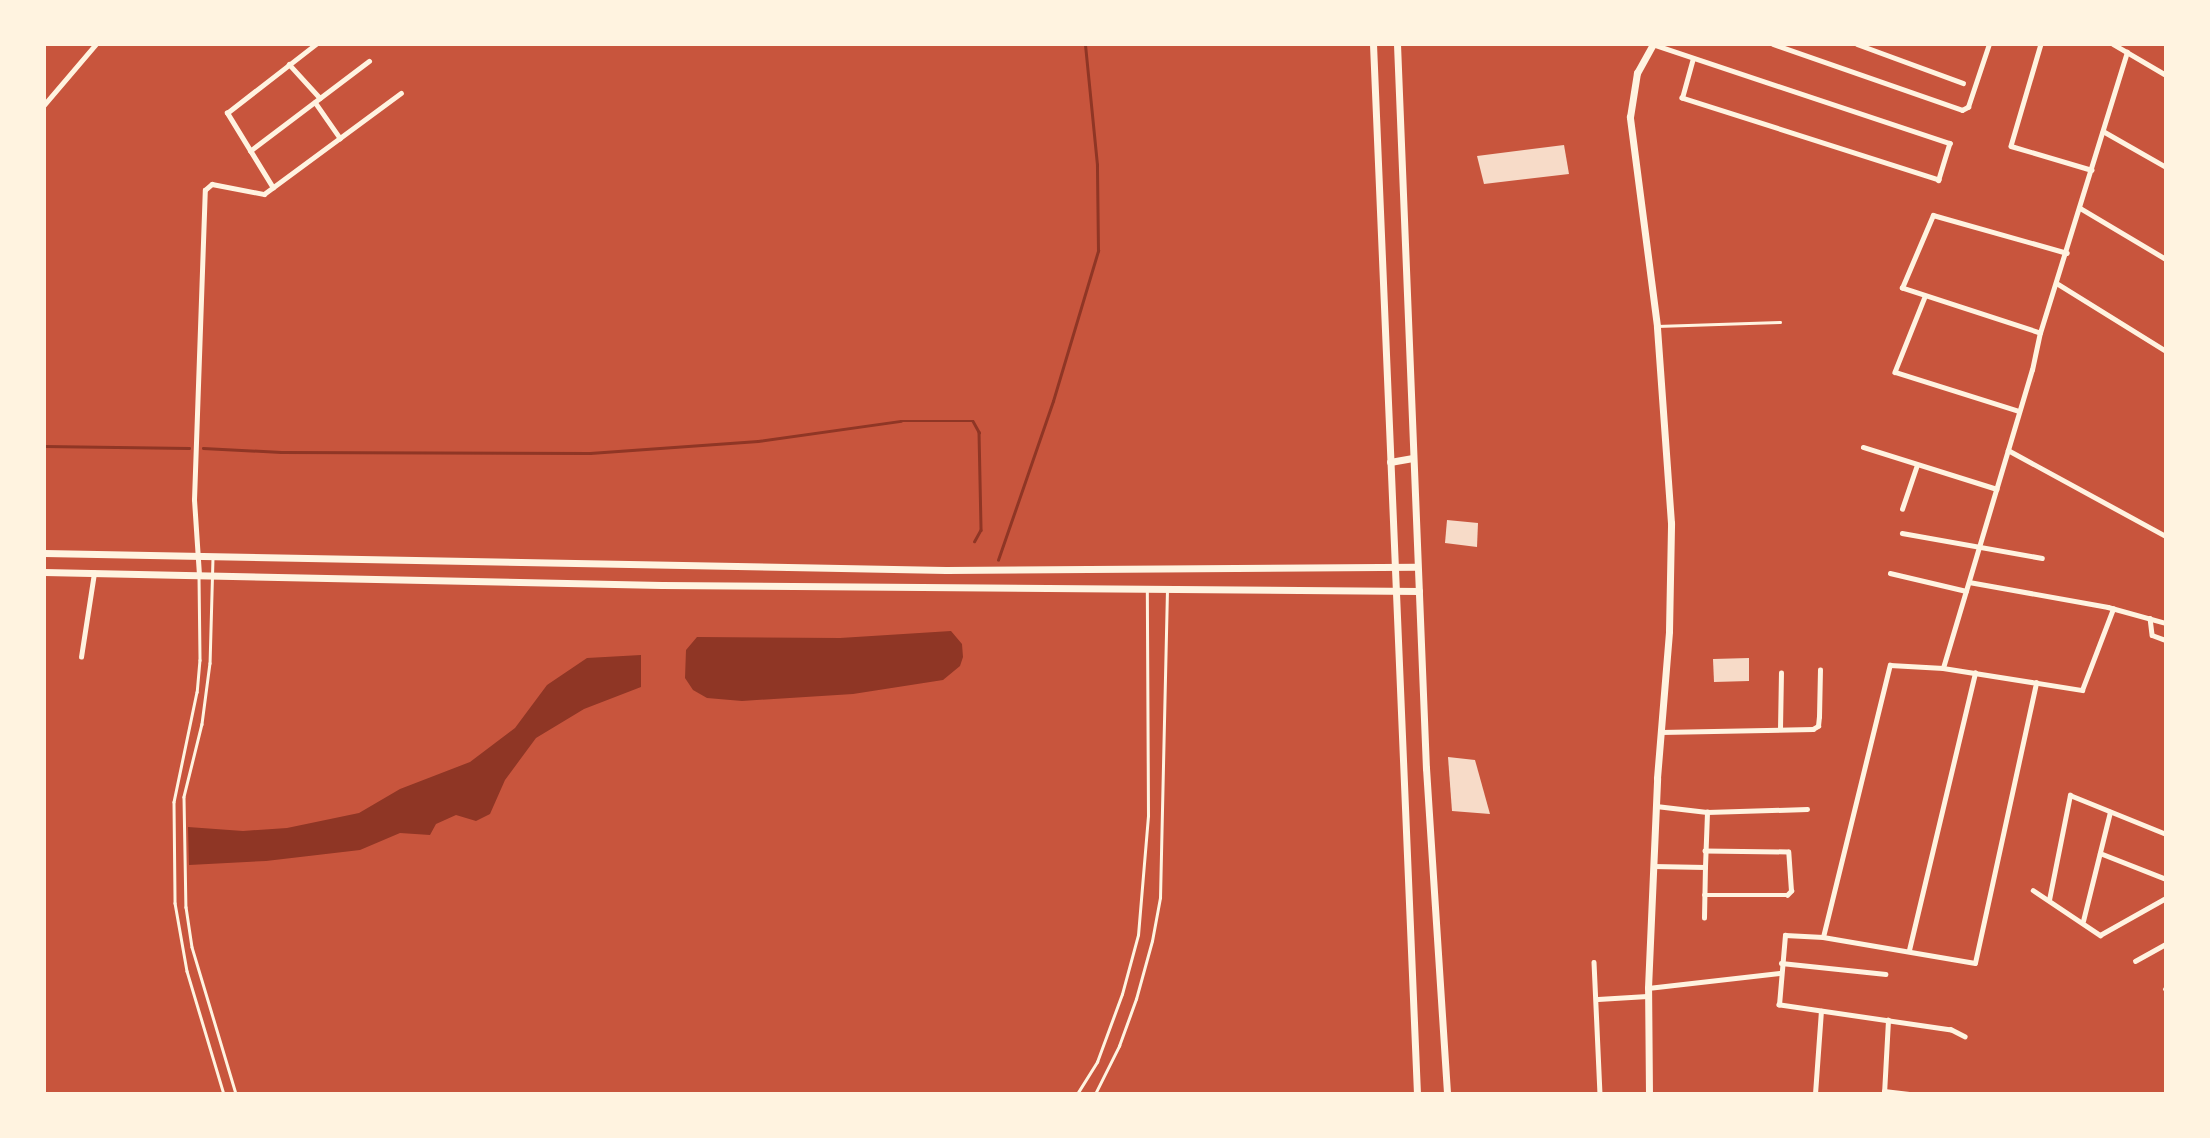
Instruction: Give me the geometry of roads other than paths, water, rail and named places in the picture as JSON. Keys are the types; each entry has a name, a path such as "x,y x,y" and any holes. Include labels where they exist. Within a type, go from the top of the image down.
{"main road":[{"path":"1373,44 1417,1094"},
{"path":"1397,44 1426,768 1447,1094"},
{"path":"1649,1094 1648,992 1656,806 1669,631 1671,523 1657,326 1630,117 1637,73 1653,44"},
{"path":"1390,462 1413,458"},
{"path":"44,553 946,570 1418,567"},
{"path":"44,572 662,585 1419,590"}],"street":[{"path":"44,105 96,44"},
{"path":"273,188 227,113 316,44"},
{"path":"1653,44 1950,143 1939,180 1682,98 1693,58"},
{"path":"1773,44 1959,109 1968,107 1989,44"},
{"path":"1857,44 1963,83"},
{"path":"2041,44 2011,146 2092,170"},
{"path":"2113,44 2166,75"},
{"path":"1943,668 2020,411 2040,334 2058,284 2127,52"},
{"path":"250,151 369,61"},
{"path":"289,64 317,100 340,138"},
{"path":"199,575 195,555 194,500 205,190 212,184 264,194 401,93"},
{"path":"2103,131 2166,167"},
{"path":"2080,208 2166,259"},
{"path":"2040,334 1902,288 1930,218 1935,214 2067,253"},
{"path":"2058,284 2166,351"},
{"path":"1925,296 1895,372 2020,411"},
{"path":"1863,447 1997,489"},
{"path":"2008,450 2166,536"},
{"path":"1902,509 1917,465"},
{"path":"1902,533 2042,558"},
{"path":"81,657 94,573"},
{"path":"1890,573 1966,591"},
{"path":"1969,582 2113,609 2166,623"},
{"path":"1823,937 1890,665 1943,668 2080,690 2085,688 2113,609"},
{"path":"2150,618 2152,635 2166,640"},
{"path":"1661,732 1813,729 1818,726 1819,670"},
{"path":"1780,729 1781,673"},
{"path":"1909,950 1975,673"},
{"path":"1965,1037 1951,1030 1779,1005 1781,963 1787,934 1909,950 1975,963 2036,683"},
{"path":"2049,900 2070,796 2166,834"},
{"path":"1656,806 1707,812 1807,809"},
{"path":"1704,918 1707,812"},
{"path":"2083,921 2110,812"},
{"path":"1704,895 1787,895 1791,891 1788,852 1705,851"},
{"path":"2100,853 2166,880"},
{"path":"1653,866 1705,867"},
{"path":"2033,890 2083,921 2100,935 2166,898"},
{"path":"2135,961 2166,944"},
{"path":"1594,962 1598,999 1600,1094"},
{"path":"1781,963 1885,974"},
{"path":"1598,999 1779,973"},
{"path":"1815,1094 1821,1012"},
{"path":"1888,1020 1884,1093 1909,1094"}],"lane":[{"path":"1657,326 1780,322"},
{"path":"212,556 215,575 205,708 184,797 186,907 192,947 236,1094"},
{"path":"199,575 200,660 197,692 174,802 174,903 187,971 224,1094"},
{"path":"1077,1094 1097,1062 1122,994 1138,935 1148,816 1147,587"},
{"path":"1095,1094 1119,1046 1136,999 1160,898 1167,588"}],"waterway":[{"path":"998,560 1053,401 1098,251 1097,165 1085,44"},
{"path":"203,448 281,452 590,453 758,441 901,421 973,421 979,432 981,530 975,541"},
{"path":"44,446 189,448"}]}
